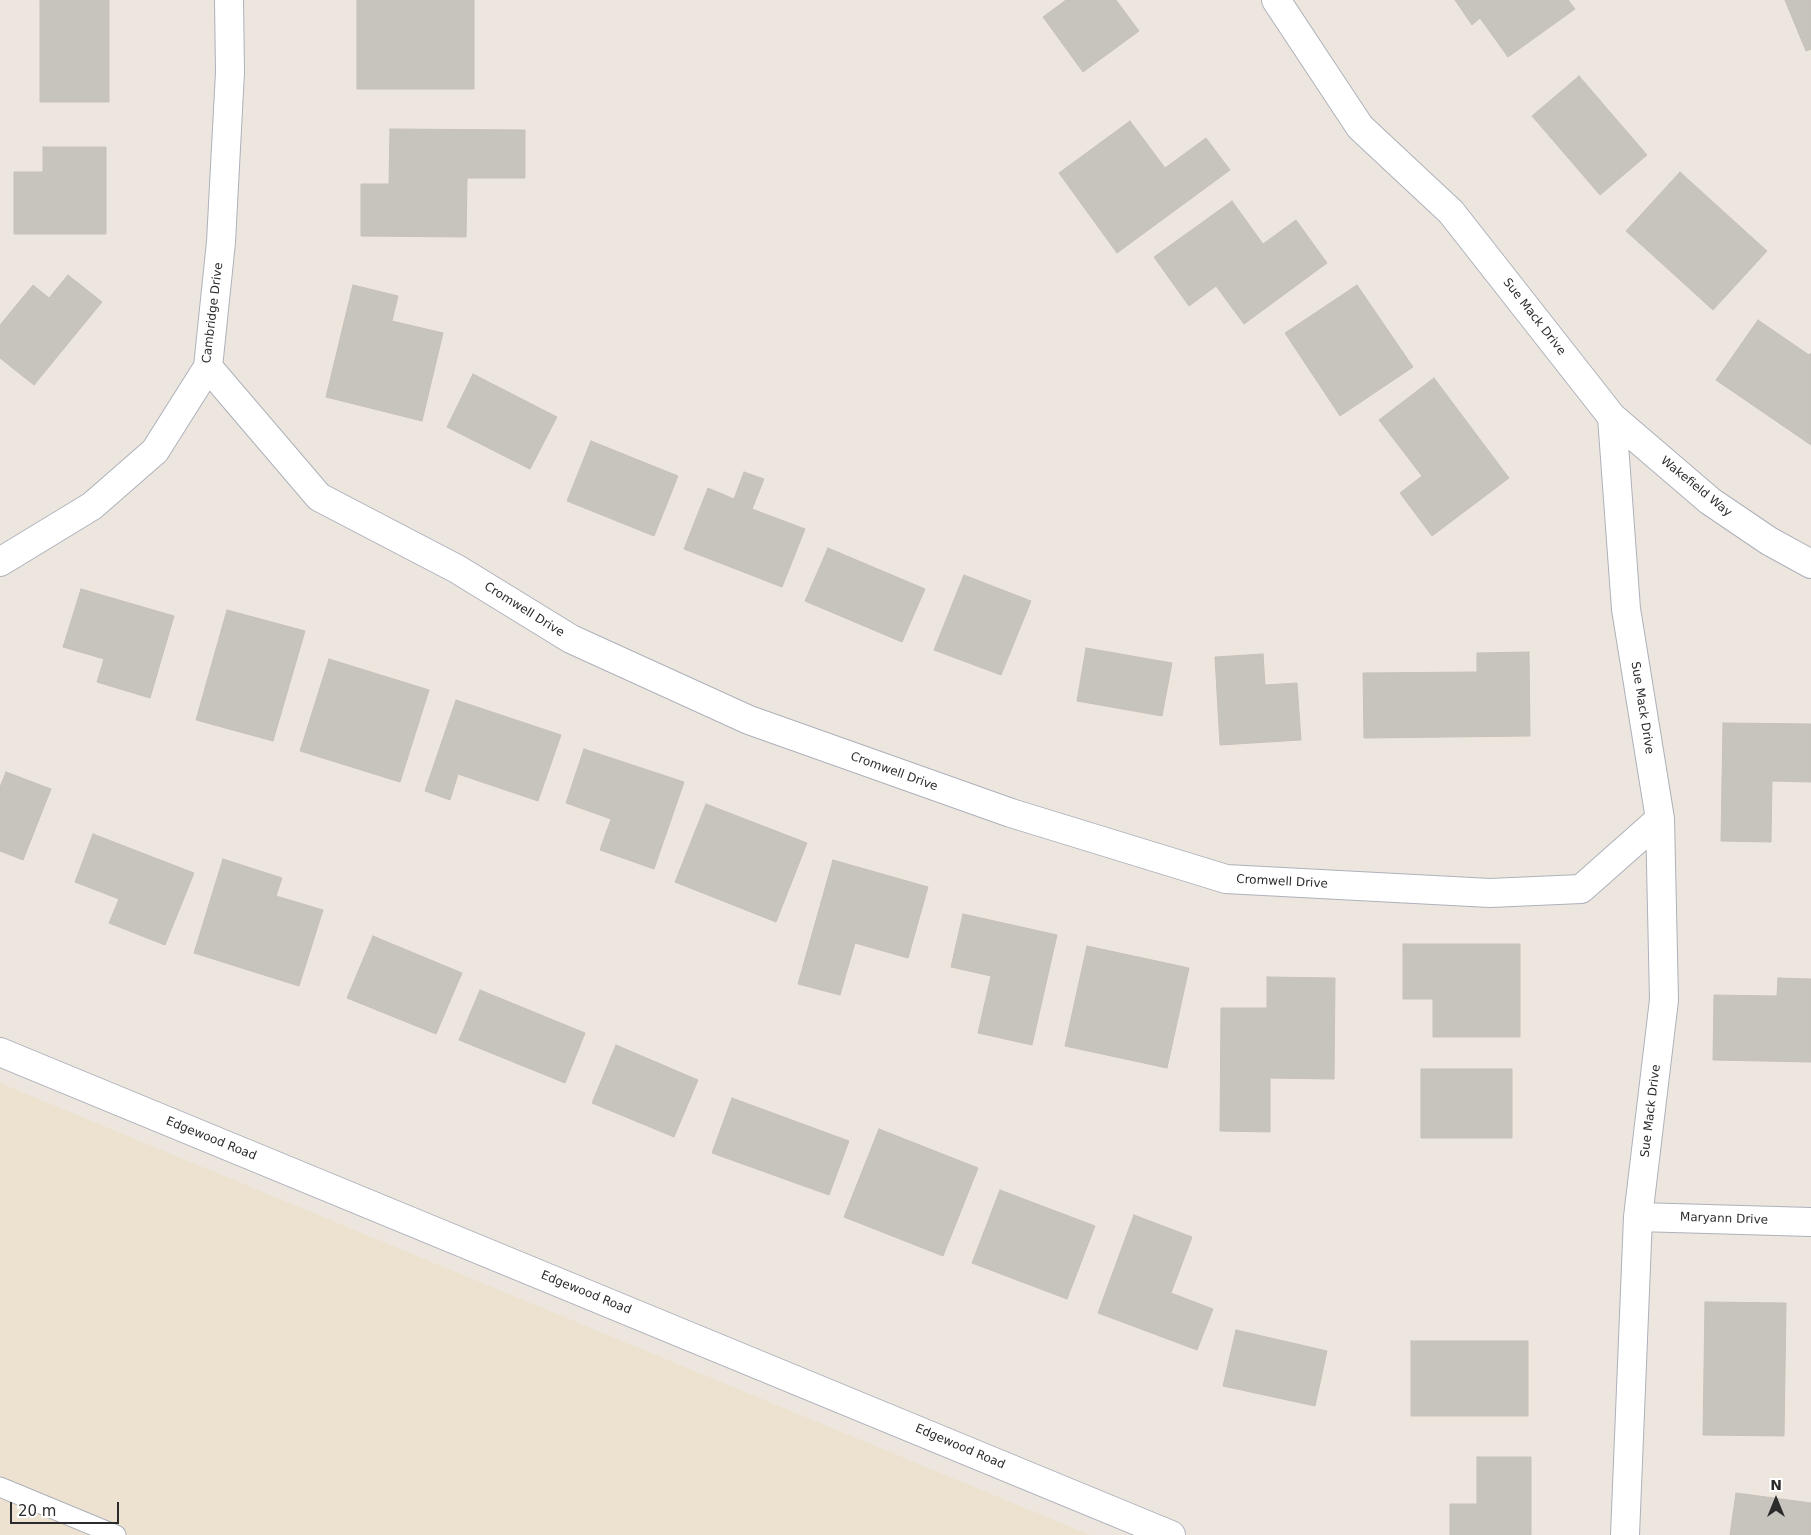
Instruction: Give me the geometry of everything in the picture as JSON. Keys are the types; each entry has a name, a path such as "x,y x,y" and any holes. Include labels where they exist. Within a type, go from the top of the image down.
{"street":[{"name":"Cambridge Drive","path":"0,562 92,506 155,451 208,367 221,242 230,72 229,0"},
{"name":"Sue Mack Drive","path":"1276,0 1360,126 1451,212 1612,417 1626,609 1660,819 1664,1000 1638,1217 1625,1535"},
{"name":"Cromwell Drive","path":"208,367 320,497 458,569 571,639 749,720 1011,813 1226,879 1490,893 1581,889 1660,819"},
{"name":"Wakefield Way","path":"1612,417 1710,501 1769,541 1811,564"},
{"name":"Edgewood Road","path":"0,1052 1171,1535"},
{"name":"Maryann Drive","path":"1638,1217 1811,1222"}],"lane":[{"path":"0,1487 116,1535"}],"shaded area":[{"path":"0,1083 1090,1535 0,1535"}],"building":[{"path":"40,0 109,0 109,102 40,102"},
{"path":"357,0 474,0 474,89 357,89"},
{"path":"1066,0 1116,0 1139,31 1083,72 1043,17"},
{"path":"1455,0 1568,0 1575,9 1508,57 1480,18 1472,25"},
{"path":"1785,0 1811,0 1811,49 1806,51"},
{"path":"1579,76 1647,155 1600,195 1532,116"},
{"path":"1130,121 1165,168 1206,138 1230,170 1117,253 1059,173"},
{"path":"390,129 525,130 525,178 467,178 466,237 361,236 361,184 389,184"},
{"path":"43,147 106,147 106,234 14,234 14,172 43,172"},
{"path":"1680,172 1767,251 1713,310 1626,231"},
{"path":"1232,201 1263,244 1296,220 1327,263 1244,324 1216,286 1189,306 1154,257"},
{"path":"68,275 102,302 34,385 0,358 0,325 33,285 49,298"},
{"path":"353,285 398,296 392,321 443,333 422,421 326,397"},
{"path":"1357,285 1413,367 1340,416 1285,333"},
{"path":"1758,320 1809,355 1811,353 1811,445 1716,380"},
{"path":"473,374 557,417 530,469 447,427"},
{"path":"1434,378 1509,478 1432,536 1400,493 1422,476 1379,420"},
{"path":"591,441 678,476 654,536 567,501"},
{"path":"744,472 764,479 752,509 805,529 782,587 684,549 708,488 734,499"},
{"path":"828,548 925,589 902,642 805,601"},
{"path":"964,575 1031,601 1001,675 934,650"},
{"path":"81,589 174,616 150,698 97,682 104,659 63,647"},
{"path":"227,610 305,631 273,741 196,720"},
{"path":"1086,648 1172,663 1162,716 1077,701"},
{"path":"1529,652 1530,736 1364,738 1363,673 1477,672 1477,653"},
{"path":"1263,654 1265,685 1297,683 1301,740 1220,745 1215,657"},
{"path":"329,659 429,690 400,782 300,751"},
{"path":"456,700 561,735 538,801 458,774 450,800 425,791"},
{"path":"1723,723 1811,724 1811,782 1772,781 1771,842 1721,841"},
{"path":"584,749 684,782 654,869 600,850 611,819 566,803"},
{"path":"6,772 51,789 23,860 0,851 0,787"},
{"path":"706,804 807,843 776,922 675,882"},
{"path":"93,834 194,873 165,945 109,923 119,899 75,882"},
{"path":"223,859 282,878 276,896 323,910 299,986 194,953"},
{"path":"833,860 928,887 908,958 855,943 840,995 798,984"},
{"path":"963,914 1057,935 1032,1045 978,1033 991,976 951,967"},
{"path":"373,936 462,973 436,1034 347,998"},
{"path":"1403,944 1520,944 1520,1037 1433,1037 1433,999 1403,999"},
{"path":"1087,946 1189,968 1167,1068 1065,1046"},
{"path":"1267,977 1335,978 1334,1079 1270,1078 1270,1132 1220,1131 1221,1008 1267,1008"},
{"path":"1778,978 1811,979 1811,1062 1713,1060 1714,995 1777,996"},
{"path":"480,990 585,1033 565,1083 459,1040"},
{"path":"616,1045 698,1080 674,1137 592,1103"},
{"path":"1421,1069 1512,1069 1512,1138 1421,1138"},
{"path":"732,1098 849,1141 829,1195 712,1153"},
{"path":"879,1129 978,1168 943,1256 844,1217"},
{"path":"1000,1190 1095,1226 1067,1299 972,1263"},
{"path":"1134,1215 1192,1237 1171,1293 1213,1309 1197,1350 1098,1313"},
{"path":"1705,1302 1786,1303 1784,1436 1703,1435"},
{"path":"1236,1330 1327,1351 1315,1406 1223,1386"},
{"path":"1411,1341 1528,1341 1528,1416 1411,1416"},
{"path":"1477,1457 1531,1457 1531,1535 1450,1535 1450,1504 1477,1504"},
{"path":"1736,1493 1811,1503 1811,1535 1730,1535"}]}
